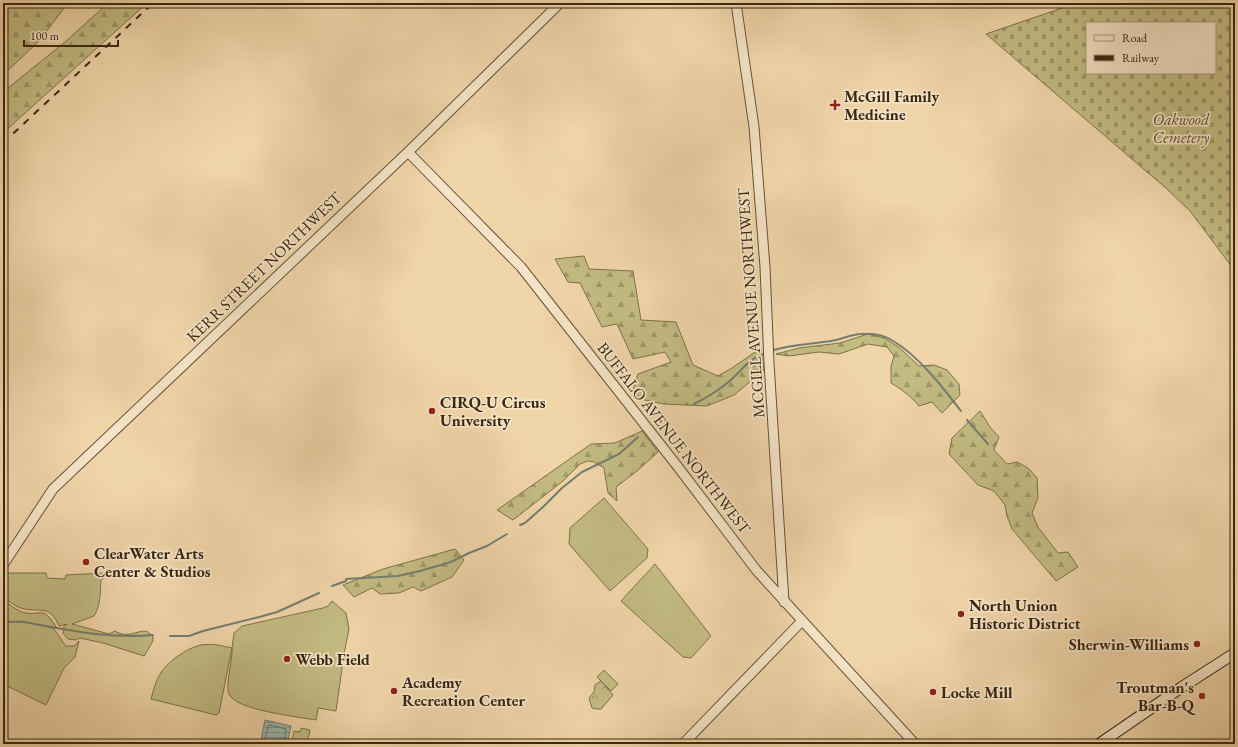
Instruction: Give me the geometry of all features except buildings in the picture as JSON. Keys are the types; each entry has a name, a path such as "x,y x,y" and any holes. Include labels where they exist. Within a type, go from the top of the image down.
{"main road":[{"path":"1099,744 1170,695 1235,653"}],"street":[{"name":"KERR STREET NORTHWEST","path":"3,565 53,489 408,152 560,3"},
{"name":"MCGILL AVENUE NORTHWEST","path":"736,3 754,127 765,267 769,363 784,602"},
{"name":"BUFFALO AVENUE NORTHWEST","path":"408,152 521,267 678,467 757,571 915,744"},
{"path":"683,744 802,621"}],"green space":[{"path":"3,3 68,3 39,41 3,75"},
{"path":"108,3 147,3 3,133 3,92 65,42"},
{"name":"Oakwood Cemetery","path":"1077,3 1235,3 1235,271 1190,211 1167,189 986,34"},
{"path":"584,256 589,269 633,271 641,320 676,322 693,365 718,376 761,348 764,370 734,395 707,406 664,404 640,399 633,390 638,374 671,362 665,352 633,359 617,324 602,327 580,283 568,282 555,259"},
{"path":"868,334 884,338 900,348 919,366 934,365 947,370 959,384 960,395 942,413 932,402 919,406 906,393 891,383 891,366 894,356 887,347 868,344 839,354 819,352 789,356 776,354 799,348 840,343"},
{"path":"980,411 990,427 999,437 994,450 1007,464 1017,462 1028,468 1037,478 1038,498 1032,513 1038,527 1058,553 1068,552 1078,567 1056,581 1012,529 1005,505 994,491 978,485 949,454 952,438"},
{"path":"642,431 658,452 616,487 617,501 608,493 604,468 594,462 588,461 580,464 563,481 513,520 497,510 591,444 615,443"},
{"path":"604,498 648,549 647,558 610,591 569,544 570,528"},
{"path":"455,549 464,560 452,577 421,591 413,587 399,593 380,594 372,588 354,597 343,585 383,569"},
{"path":"655,564 711,636 691,658 683,657 621,601"},
{"path":"5,573 46,573 47,578 65,579 66,575 105,573 105,577 101,580 99,603 94,616 72,624 109,634 115,631 129,634 145,631 149,632 153,637 153,641 144,656 103,643 80,638 76,640 68,639 63,633 64,626 67,624 59,626 56,619 49,612 22,608 3,597 3,576"},
{"path":"3,600 22,612 33,614 44,613 47,615 56,627 53,628 66,646 74,646 79,641 75,657 64,668 46,705 3,684"},
{"name":"Webb Field","path":"332,601 346,613 349,629 336,711 318,708 316,720 268,712 234,700 229,694 228,690 234,633 242,626 323,608 328,606"},
{"path":"205,644 232,648 219,713 216,715 151,699 156,682 162,671 183,652"},
{"path":"604,670 618,684 611,691 597,677"},
{"path":"601,681 613,695 601,709 592,708 589,698 594,692 595,685"},
{"path":"301,728 310,730 307,744 297,744 297,741 292,740 294,731 300,732"}],"water":[{"path":"265,720 291,726 287,744 260,744"}],"waterway":[{"path":"774,350 795,345 835,340 857,334 882,336 902,347 912,355 939,383 961,411"},
{"path":"694,404 718,390 731,380 748,363 763,354"},
{"path":"967,420 988,444"},
{"path":"520,525 525,523 562,488 582,472 619,454 638,437"},
{"path":"332,586 346,581 346,579 398,576 451,562 487,546 507,534"},
{"path":"170,636 189,636 277,612 319,593"},
{"path":"3,621 24,622 104,635 153,635"}],"railway":[{"path":"3,143 153,3"}],"place":[{"name":"McGill Family Medicine","path":"835,105"},
{"name":"CIRQ-U Circus University","path":"432,411"},
{"name":"ClearWater Arts Center & Studios","path":"86,562"},
{"name":"North Union Historic District","path":"961,614"},
{"name":"Sherwin-Williams","path":"1197,644"},
{"name":"Webb Field","path":"287,659"},
{"name":"Academy Recreation Center","path":"394,691"},
{"name":"Locke Mill","path":"933,692"},
{"name":"Troutman's Bar-B-Q","path":"1202,696"}]}
